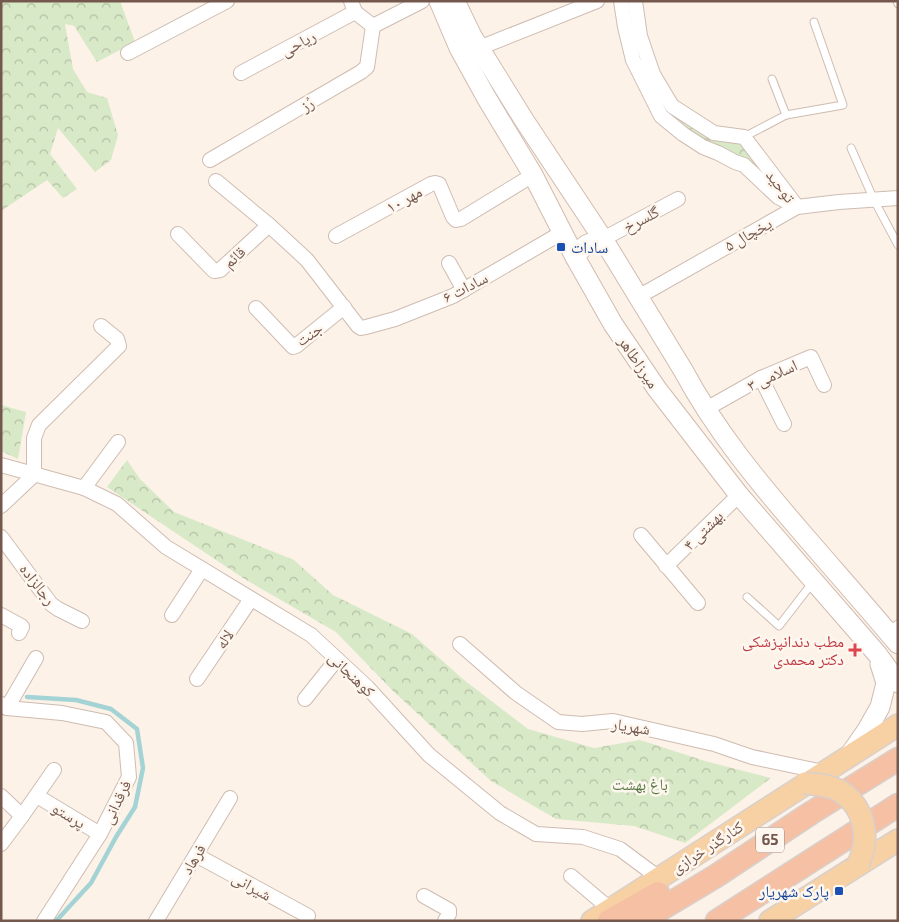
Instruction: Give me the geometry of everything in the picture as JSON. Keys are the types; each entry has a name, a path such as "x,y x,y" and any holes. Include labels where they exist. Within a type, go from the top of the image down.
{"highway":[{"name":"65","path":"641,921 716,876 898,759"},
{"path":"610,915 782,822 826,804"},
{"name":"65","path":"718,921 898,805"}],"main road":[{"name":"میرزاطاهر","path":"439,1 459,48 533,175 575,257 613,324 657,389 739,495 878,656 898,683"},
{"name":"میرزاطاهر","path":"455,1 479,48 603,239 706,409 735,452 764,489 895,635"},
{"path":"575,257 588,243 603,239"},
{"path":"657,389 670,387 678,382 683,370"},
{"path":"849,756 880,707 886,683 878,656"},
{"name":"کنارگذر خرازی","path":"592,921 610,915 659,878 898,725"},
{"path":"805,783 825,786 840,791 857,806 863,824 864,846 858,865"},
{"path":"774,919 894,844"}],"street":[{"path":"128,53 227,1"},
{"path":"353,7 374,26 422,1"},
{"path":"479,48 597,1"},
{"name":"توحید","path":"621,1 633,60 661,116 703,147 744,165 778,197 797,207"},
{"path":"635,1 640,36 653,74 672,106 714,133 744,137"},
{"name":"ریاحی","path":"241,73 353,7"},
{"name":"رُز","path":"210,160 361,72 366,67 374,26"},
{"path":"661,116 672,106"},
{"path":"703,147 714,133"},
{"name":"توحید","path":"744,137 797,207"},
{"name":"مهر ۱۰","path":"336,236 435,183 438,184 456,220 461,219 533,175"},
{"path":"216,181 269,225 307,260 344,308"},
{"name":"یخچال ۵","path":"638,296 797,207 898,198"},
{"name":"گلسرخ","path":"603,239 678,199"},
{"name":"قائم","path":"178,234 217,271 269,225"},
{"name":"سادات ۶","path":"344,308 361,328 395,319 453,296 563,232"},
{"path":"449,263 464,290"},
{"name":"جنت","path":"256,308 293,346 296,346 344,308"},
{"path":"1,506 34,475 34,438 39,425 118,346 117,339 101,326"},
{"name":"اسلامی ۳","path":"706,409 760,378 811,357 824,385"},
{"path":"760,378 784,424"},
{"path":"84,488 118,442"},
{"name":"کوهنجانی","path":"1,465 84,488 117,504 166,547 311,635 366,687 429,755 500,813 536,834 583,837 620,849 659,878"},
{"name":"بهشتی ۴","path":"666,566 739,495"},
{"path":"641,535 698,603"},
{"name":"رجالزاده","path":"1,537 51,604 82,622"},
{"path":"172,615 202,569"},
{"name":"لاله","path":"197,679 251,599"},
{"path":"1,615 21,626 22,628 18,633"},
{"name":"شهریار","path":"460,644 516,693 558,722 582,724 613,721 714,744 752,757 824,772"},
{"path":"4,706 36,658"},
{"path":"305,699 337,659"},
{"name":"فرقدانی","path":"4,706 62,713 106,722 126,742 129,777 100,834 44,921"},
{"path":"1,844 54,770"},
{"path":"1,796 22,816"},
{"name":"پرستو","path":"37,796 100,834"},
{"name":"فرهاد","path":"156,921 230,798"},
{"name":"شیرانی","path":"196,855 308,916"},
{"path":"571,876 610,915"},
{"path":"424,896 449,910 445,921"}],"lane":[{"path":"744,137 786,115 843,105 814,22"},
{"path":"772,79 786,115"},
{"path":"851,148 874,200 898,245"},
{"path":"748,597 779,626 814,582"}],"green space":[{"path":"1,1 120,1 135,42 97,62 74,26 65,24 73,69 87,92 107,98 118,135 111,160 95,172 58,128 50,154 77,189 63,198 47,180 1,211"},
{"path":"623,1 633,1 669,106 741,139 789,200 720,151 662,115 643,75"},
{"path":"1,405 26,412 18,459 1,451"},
{"name":"باغ بهشت","path":"127,460 140,479 174,512 294,560 333,595 412,634 464,680 528,729 594,748 640,740 705,761 771,778 685,843 634,826 556,819 491,781 393,691 336,632 243,578 107,487"}],"waterway":[{"path":"27,697 76,700 111,709 137,729 143,768 135,807 91,883 56,921"}],"place":[{"name":"سادات","path":"561,247"},
{"name":"مطب دندانپزشکی دکتر محمدی","path":"855,650"},
{"name":"پارک شهریار","path":"839,891"}]}
